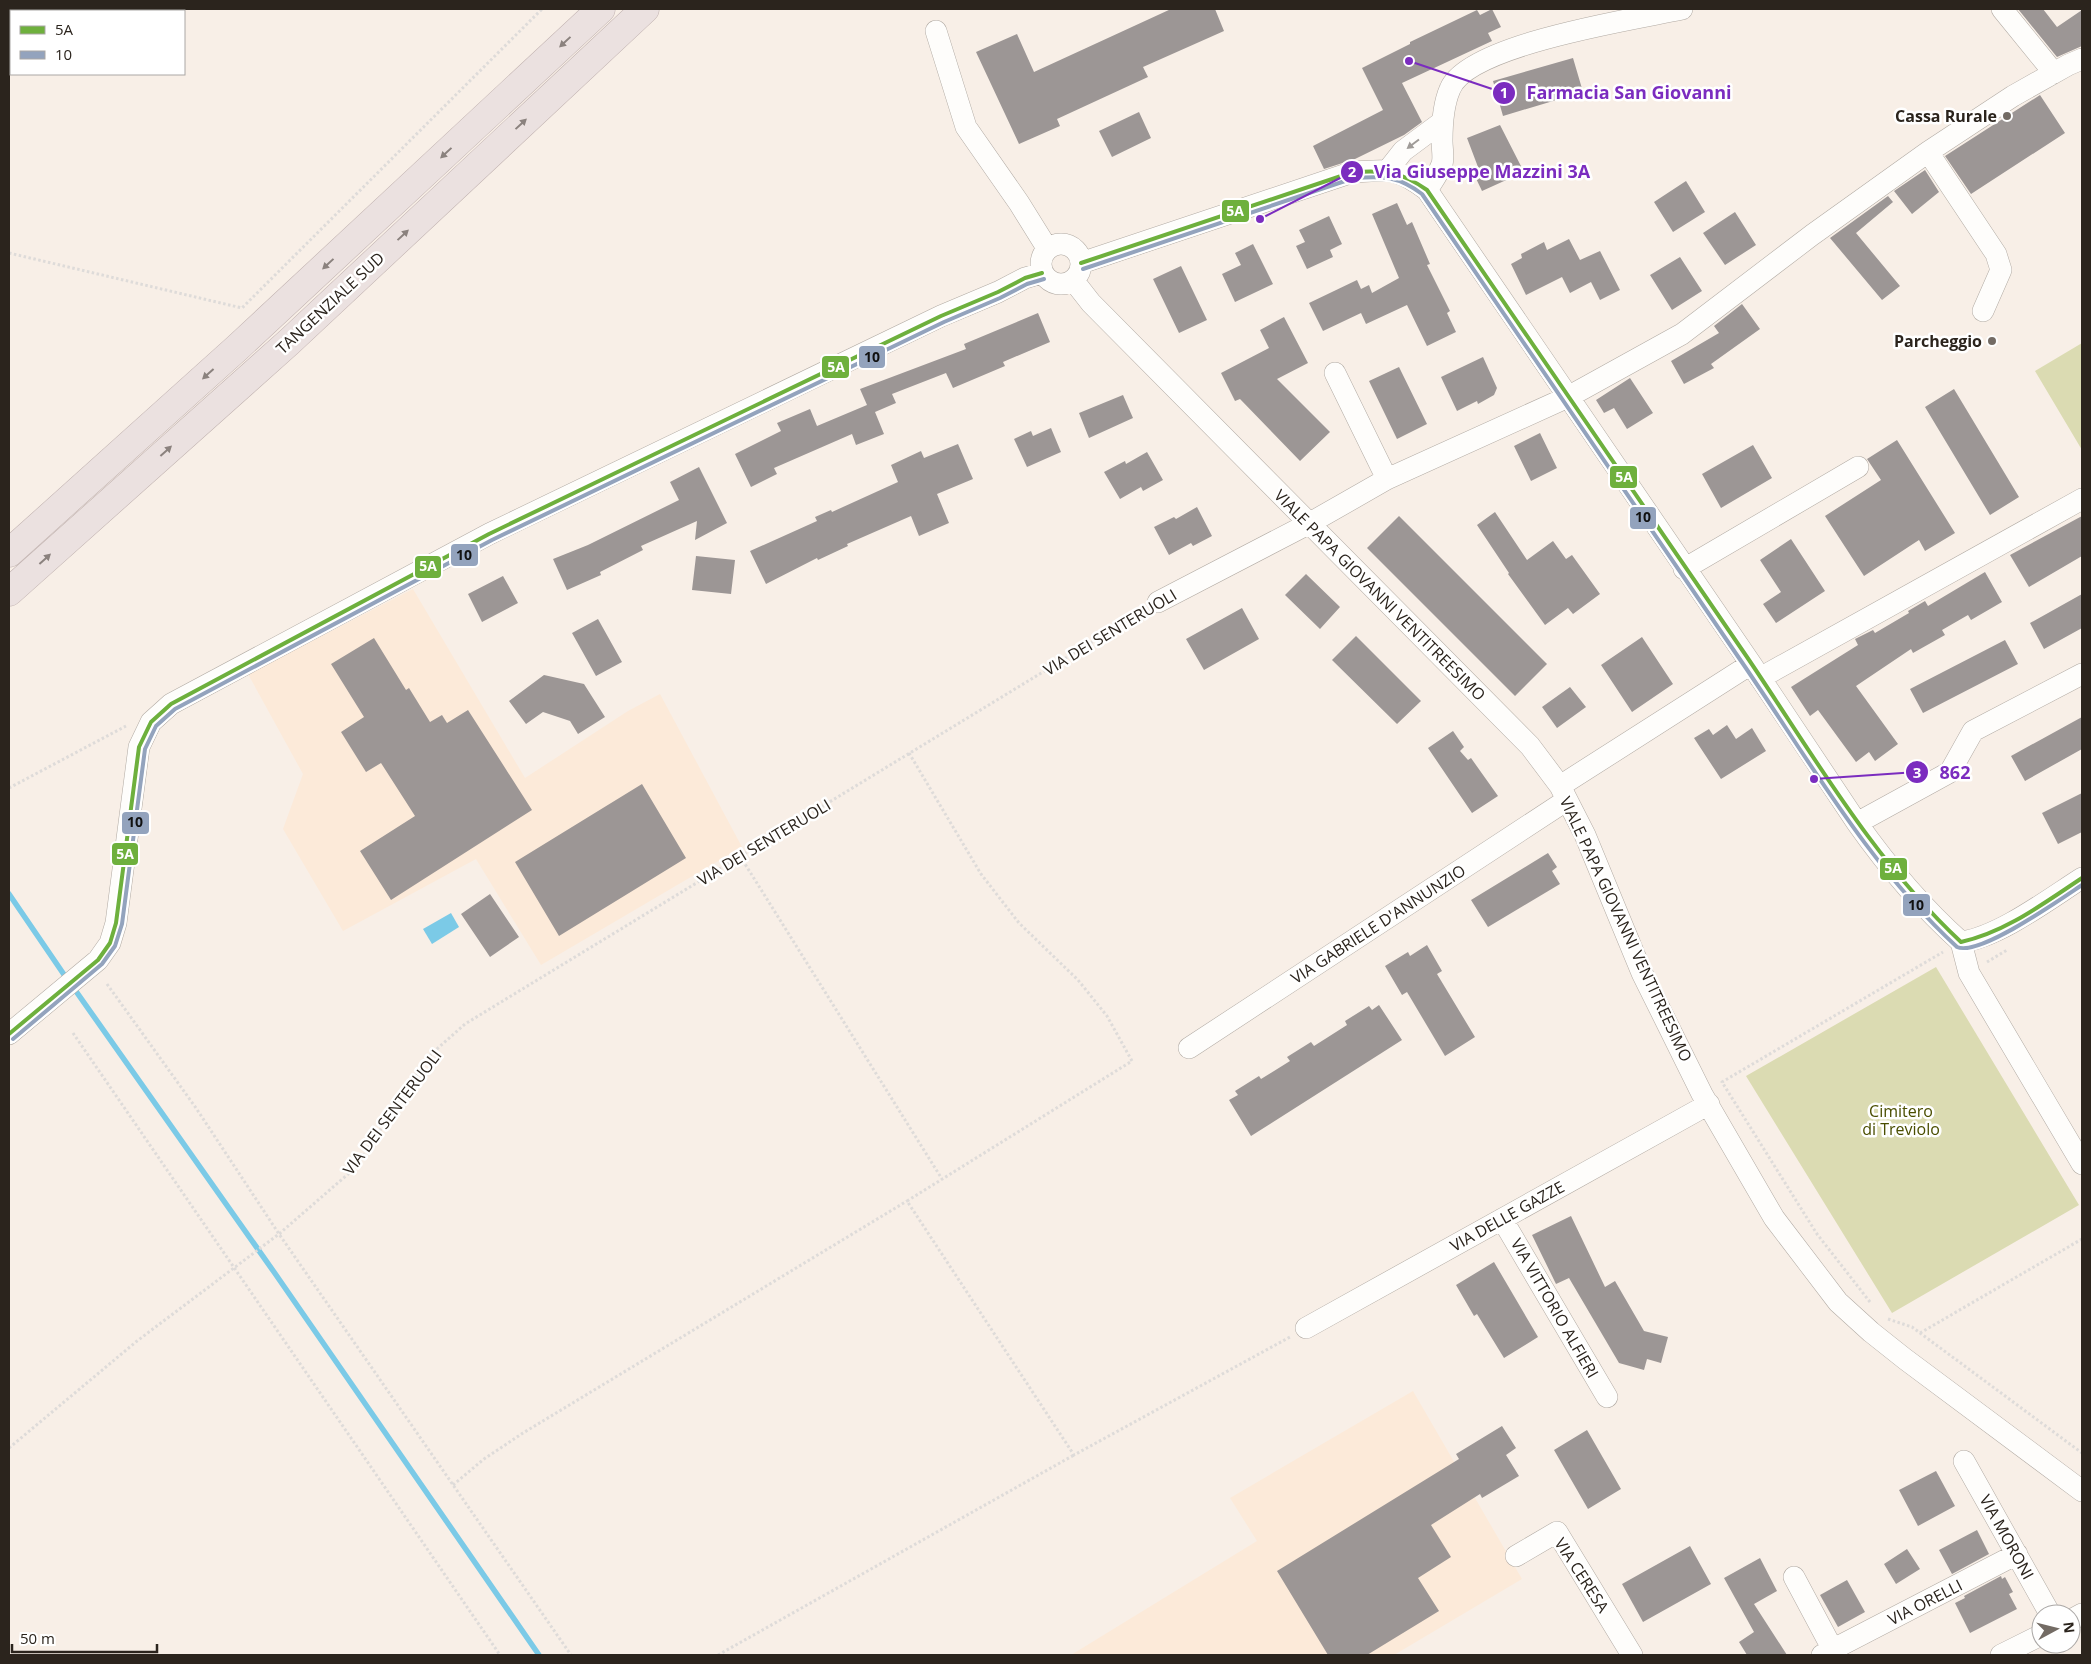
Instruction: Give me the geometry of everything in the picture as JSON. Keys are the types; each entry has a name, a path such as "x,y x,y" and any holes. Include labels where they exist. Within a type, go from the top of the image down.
{"highway":[{"name":"TANGENZIALE SUD","path":"9,553 237,348 601,9"},
{"name":"TANGENZIALE SUD","path":"9,592 289,342 645,9"}],"street":[{"path":"1427,190 1443,164 1442,122 1450,88 1460,75 1497,54 1572,30 1682,9"},
{"path":"2002,9 2054,73"},
{"path":"936,32 966,128 1020,203 1047,248"},
{"name":"VIA DEI SENTERUOLI","path":"1158,602 1310,523 1387,479 1568,398 1682,334 1928,152 2013,96 2082,59"},
{"path":"1388,170 1403,151 1442,122"},
{"path":"1928,152 1996,254 2001,270 1983,310"},
{"path":"1077,271 1078,254 1072,247 1064,244 1055,244 1047,248 1042,256 1040,265 1042,273 1047,280 1054,284 1062,285 1077,271 1353,172 1388,170 1408,176 1427,190 1869,840 1940,924 1961,942 1968,973 2082,1164"},
{"name":"VIALE PAPA GIOVANNI VENTITREESIMO","path":"1077,271 1091,303 1530,746 1563,793 1585,835 1642,973 1709,1104 1774,1218 1838,1302 1904,1359 2082,1490"},
{"path":"9,1034 98,960 110,942 116,928 136,764 141,741 151,722 165,708 489,534 941,316 998,292 1025,278 1042,273"},
{"path":"1335,373 1387,479"},
{"path":"1684,569 1858,467"},
{"name":"VIA GABRIELE D'ANNUNZIO","path":"1189,1048 1563,793 1755,671 2082,499"},
{"path":"1857,823 1950,772 1974,731 2082,674"},
{"path":"1961,942 1994,933 2082,878"},
{"name":"VIA DELLE GAZZE","path":"1306,1328 1709,1104"},
{"name":"VIA VITTORIO ALFIERI","path":"1502,1219 1607,1397"},
{"name":"VIA MORONI","path":"1964,1461 2044,1604"},
{"name":"VIA CERESA","path":"1516,1556 1557,1532 1632,1655"},
{"name":"VIA ORELLI","path":"1794,1577 1828,1652 2017,1554"},
{"path":"2001,1655 2031,1640"}],"path":[{"path":"9,253 242,308 542,9"},
{"name":"VIA DEI SENTERUOLI","path":"9,1448 137,1341 279,1234 355,1168 429,1056 465,1024 1158,602"},
{"path":"453,1485 484,1459 523,1433 907,1201 1132,1061 1107,1016 1078,980 1019,922 981,874 909,753"},
{"path":"740,856 942,1179"},
{"path":"1876,1309 1817,1234 1722,1082 1961,942"},
{"path":"107,984 196,1108 279,1234 571,1655"},
{"path":"73,1033 500,1655"},
{"path":"907,1201 1074,1455"},
{"path":"1920,1333 2082,1239"},
{"path":"1881,1316 1912,1327 2082,1453"},
{"path":"718,1655 1074,1455 1306,1328"}],"shaded area":[{"path":"413,589 525,778 628,711 660,694 742,847 541,965 476,859 343,931 283,829 303,774 248,674"},
{"path":"1413,1391 1522,1579 1394,1655 1071,1655 1257,1541 1230,1498"}],"green space":[{"path":"2082,343 2082,450 2035,371"},
{"name":"Cimitero di Treviolo","path":"1936,967 2079,1205 1892,1313 1746,1076"}],"water":[{"path":"451,913 459,927 432,944 423,929"}],"building":[{"path":"1171,9 1215,9 1224,31 1143,67 1148,77 1057,119 1060,126 1019,144 976,52 1017,34 1034,72"},
{"path":"1492,9 1501,27 1488,33 1492,41 1402,83 1422,122 1404,135 1355,159 1324,169 1313,146 1383,110 1362,68 1410,44 1410,42 1477,10 1480,15"},
{"path":"2018,9 2043,9 2057,27 2082,10 2082,46 2057,57"},
{"path":"1573,58 1583,92 1503,116 1493,81"},
{"path":"2040,95 2065,133 1971,194 1945,156"},
{"path":"1139,112 1151,138 1112,157 1099,131"},
{"path":"1500,125 1524,172 1482,191 1472,170 1478,167 1467,138"},
{"path":"1925,170 1939,192 1912,214 1894,191"},
{"path":"1686,181 1705,212 1673,232 1654,202"},
{"path":"1888,196 1893,202 1856,233 1900,286 1882,300 1830,238"},
{"path":"1397,203 1407,225 1412,222 1430,264 1427,265 1450,311 1447,313 1456,332 1427,346 1407,305 1366,324 1361,313 1323,331 1309,303 1357,280 1361,289 1369,285 1372,293 1399,278 1372,214"},
{"path":"1735,212 1756,245 1725,265 1703,233"},
{"path":"1329,216 1342,244 1330,250 1333,257 1307,269 1296,246 1305,242 1299,230"},
{"path":"1569,239 1580,260 1600,251 1620,290 1600,300 1591,282 1570,293 1562,277 1526,295 1511,264 1522,258 1521,254 1544,242 1547,250"},
{"path":"1253,244 1273,284 1235,302 1222,274 1241,265 1235,253"},
{"path":"1680,257 1702,291 1672,310 1650,275"},
{"path":"1181,266 1207,320 1179,333 1153,279"},
{"path":"1742,304 1760,329 1711,364 1714,368 1684,384 1671,361 1719,333 1714,326"},
{"path":"1038,313 1050,342 1003,362 1005,366 953,388 946,373 892,394 896,403 875,412 884,434 856,445 852,434 774,468 777,474 751,487 735,454 781,431 777,423 810,409 817,426 867,405 860,389 966,349 964,344"},
{"path":"1284,317 1308,363 1277,379 1330,432 1300,461 1240,399 1235,401 1221,373 1269,348 1260,330"},
{"path":"1483,357 1497,388 1494,395 1478,404 1477,401 1457,411 1441,377"},
{"path":"1399,367 1427,424 1397,439 1369,381"},
{"path":"1630,378 1653,413 1627,429 1614,408 1604,413 1596,400"},
{"path":"1954,389 2019,497 1990,515 1925,407"},
{"path":"1123,395 1133,418 1089,438 1079,413"},
{"path":"1051,428 1061,452 1027,467 1014,439 1031,431 1033,436"},
{"path":"1540,433 1557,468 1531,481 1514,446"},
{"path":"1897,440 1955,533 1925,551 1919,540 1864,576 1825,516 1881,480 1867,459"},
{"path":"958,444 973,479 937,494 949,523 919,536 911,516 847,544 848,546 818,560 817,558 766,584 750,551 817,521 815,517 831,510 832,512 898,482 891,465 921,451 924,458"},
{"path":"1753,445 1772,478 1721,508 1702,474"},
{"path":"1147,452 1163,480 1143,491 1141,487 1120,499 1104,472 1125,461 1126,464"},
{"path":"699,467 727,523 695,540 697,521 641,546 643,550 600,572 601,575 567,590 553,559 588,545 679,500 670,482"},
{"path":"1197,507 1212,536 1193,546 1191,543 1169,555 1154,527 1174,517 1176,519"},
{"path":"1495,512 1527,560 1553,541 1566,559 1572,555 1600,594 1573,614 1568,608 1545,625 1508,574 1477,525"},
{"path":"1399,516 1547,664 1515,696 1367,548"},
{"path":"2082,516 2082,556 2029,587 2010,555"},
{"path":"1791,539 1825,591 1776,623 1763,604 1781,592 1760,560"},
{"path":"696,556 735,560 731,594 692,590"},
{"path":"1985,572 2002,602 1971,620 1968,615 1942,630 1945,635 1913,653 1911,649 1856,686 1898,744 1875,761 1869,752 1856,762 1818,710 1810,716 1791,687 1858,645 1855,639 1873,630 1875,633 1925,601 1928,606"},
{"path":"1306,574 1340,607 1320,629 1285,595"},
{"path":"503,576 518,603 482,622 468,594"},
{"path":"2082,594 2082,628 2044,649 2030,623"},
{"path":"1242,608 1259,639 1204,670 1186,639"},
{"path":"598,619 622,662 596,676 572,633"},
{"path":"1356,636 1421,701 1397,724 1332,660"},
{"path":"1642,637 1673,684 1632,712 1601,665"},
{"path":"374,638 406,690 409,688 430,722 442,715 447,723 468,710 532,810 391,900 360,851 415,816 381,763 366,772 341,732 364,717 331,664"},
{"path":"2005,640 2018,664 1923,713 1910,689"},
{"path":"544,675 584,684 605,717 578,734 570,721 543,712 526,724 509,701"},
{"path":"1570,687 1586,707 1557,728 1542,707"},
{"path":"2082,717 2082,749 2025,781 2011,756"},
{"path":"1727,725 1736,739 1752,728 1766,751 1721,779 1694,738 1709,729 1713,735"},
{"path":"1453,731 1464,747 1460,751 1468,760 1471,758 1498,796 1472,813 1428,748"},
{"path":"642,784 686,858 559,936 515,862"},
{"path":"2082,793 2082,832 2058,844 2042,813"},
{"path":"1548,853 1557,867 1552,871 1560,884 1488,927 1471,900"},
{"path":"490,894 519,937 490,957 461,914"},
{"path":"1427,945 1442,971 1437,974 1475,1037 1445,1056 1407,992 1402,995 1385,966 1408,952 1410,956"},
{"path":"1379,1005 1402,1040 1251,1136 1229,1100 1238,1095 1235,1091 1259,1076 1261,1079 1290,1061 1287,1057 1311,1042 1314,1046 1347,1025 1345,1021 1369,1006 1372,1010"},
{"path":"1571,1216 1605,1287 1615,1281 1644,1331 1668,1337 1661,1363 1647,1359 1644,1370 1619,1363 1569,1278 1556,1284 1532,1235"},
{"path":"1494,1262 1538,1337 1504,1358 1477,1314 1474,1316 1456,1285"},
{"path":"1502,1426 1516,1448 1506,1455 1519,1476 1482,1498 1480,1494 1431,1525 1451,1557 1418,1578 1439,1611 1367,1655 1328,1655 1277,1571 1459,1459 1456,1454"},
{"path":"1587,1430 1621,1489 1588,1509 1554,1450"},
{"path":"1936,1471 1955,1506 1918,1526 1899,1490"},
{"path":"1977,1530 1989,1554 1952,1574 1939,1550"},
{"path":"1690,1546 1711,1584 1643,1622 1622,1584"},
{"path":"1907,1549 1920,1569 1896,1584 1884,1564"},
{"path":"1760,1558 1777,1591 1754,1604 1787,1655 1747,1655 1739,1642 1754,1632 1724,1578"},
{"path":"2001,1576 2002,1579 2005,1577 2013,1592 2009,1594 2017,1609 1970,1633 1955,1603"},
{"path":"1847,1580 1865,1612 1838,1627 1820,1595"}],"waterway":[{"path":"9,894 67,979"},
{"path":"73,987 274,1272 539,1655"}],"transit line":[{"name":"5A","path":"1081,263 1353,172 1374,171 1392,173 1409,179 1427,190 1747,657 1846,806 1872,842 1929,910 1961,942 2009,924 2039,907 2082,878"},
{"name":"10","path":"1083,269 1354,178 1390,178 1413,188 1422,194 1840,809 1895,881 1925,915 1957,947 1968,948 1983,944 2020,925 2082,885"},
{"name":"5A","path":"9,1034 98,960 110,943 116,923 139,747 151,722 171,704 489,534 941,316 998,292 1025,278 1042,273"},
{"name":"10","path":"13,1039 102,964 115,946 122,924 145,749 156,726 175,709 492,540 944,322 1027,284 1044,279"}],"place":[{"name":"Farmacia San Giovanni","path":"1409,61"},
{"name":"Cassa Rurale","path":"2007,116"},
{"name":"Via Giuseppe Mazzini 3A","path":"1260,219"},
{"name":"Parcheggio","path":"1992,341"},
{"name":"862","path":"1814,779"}]}
